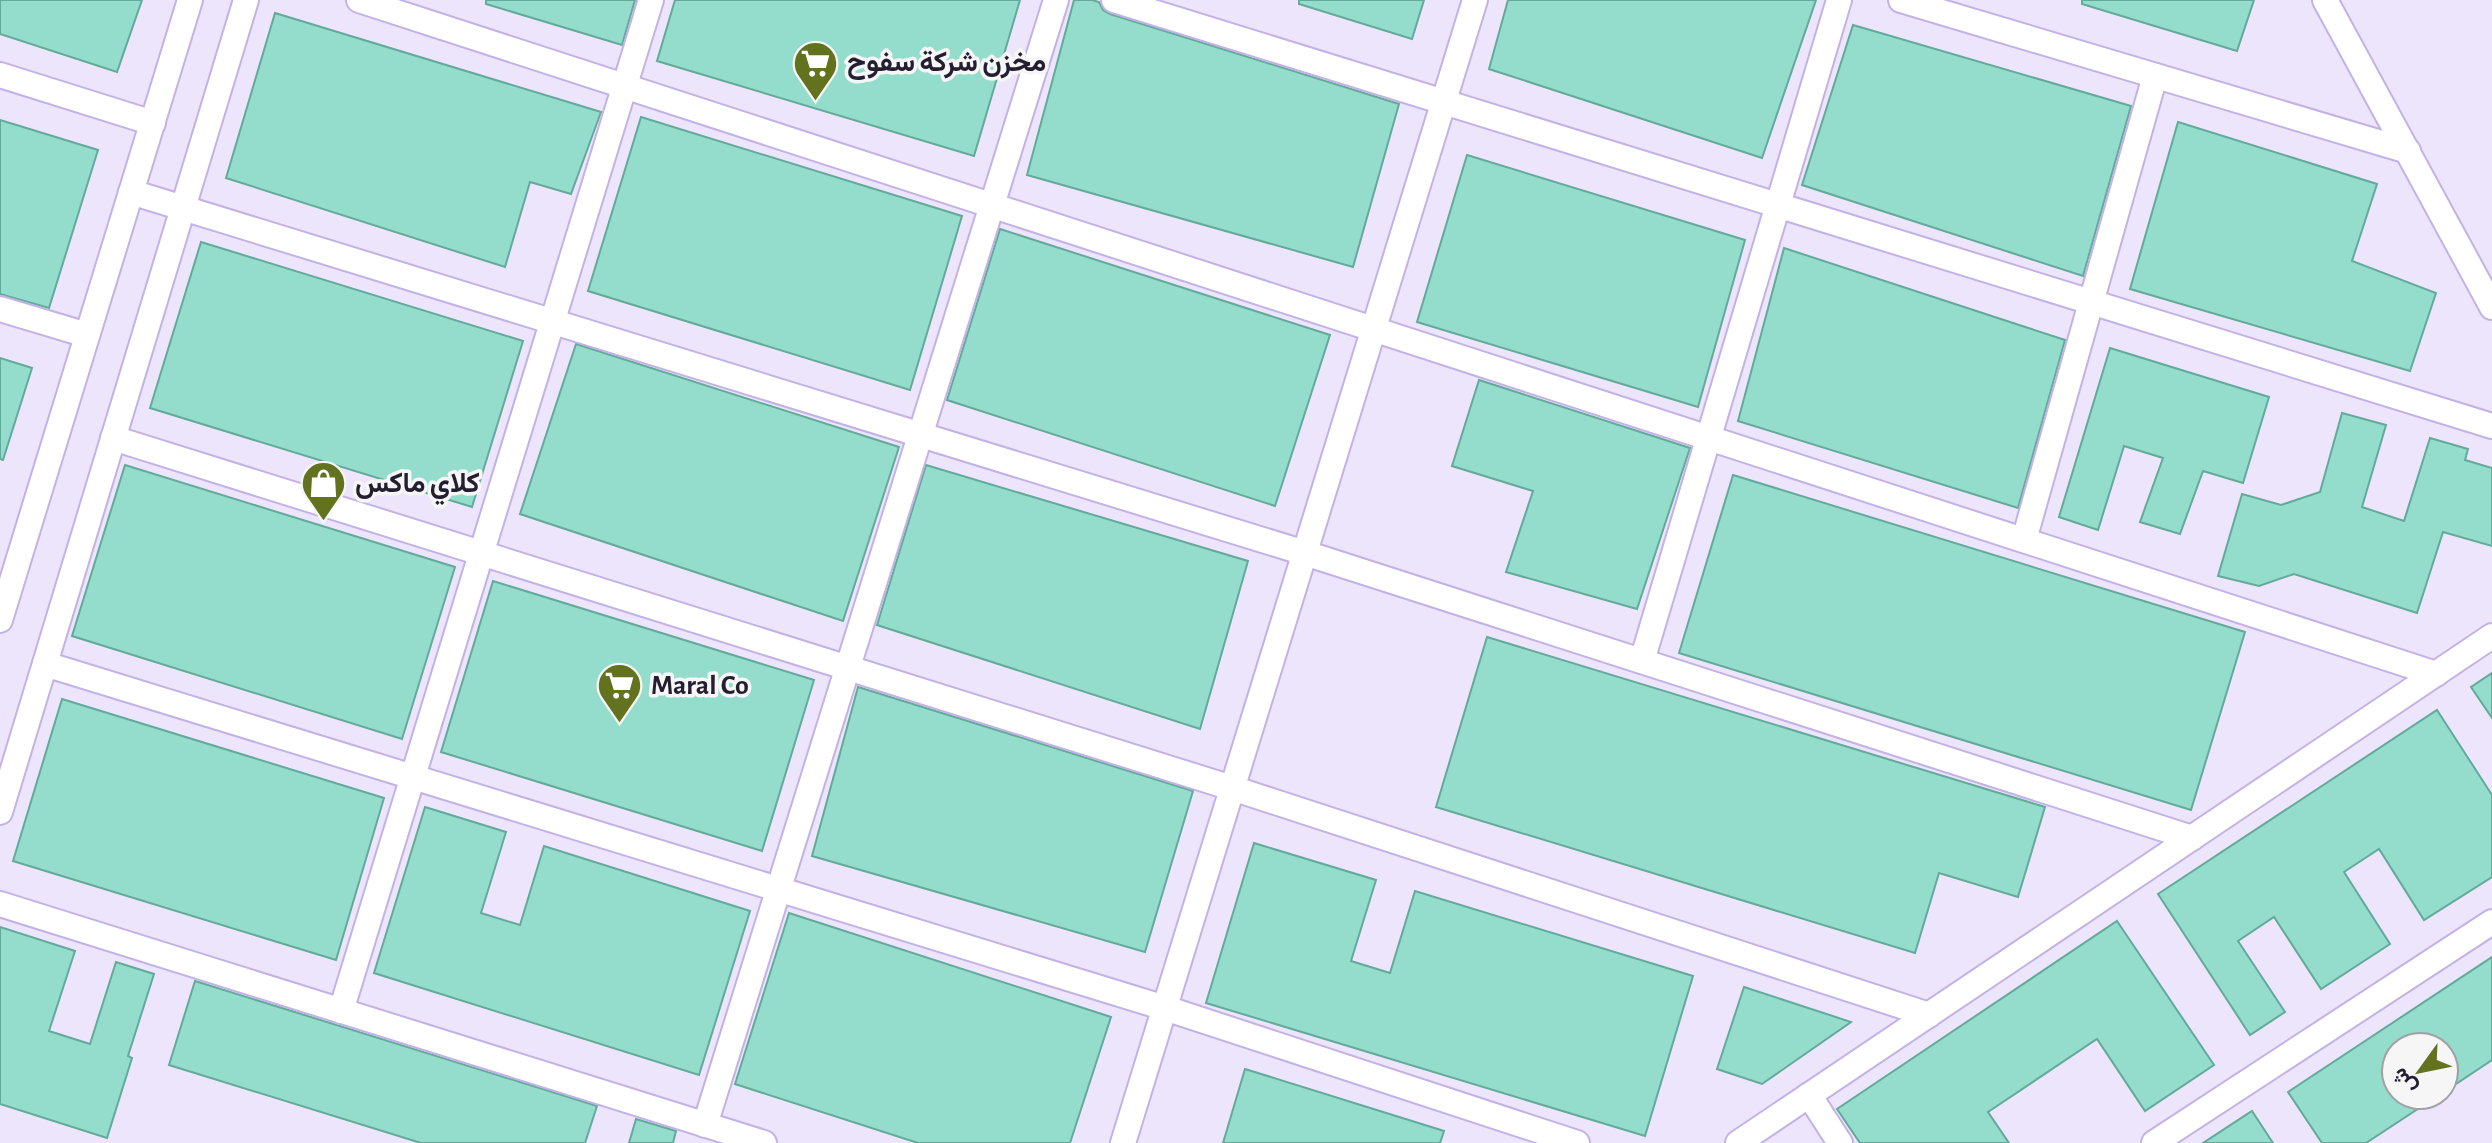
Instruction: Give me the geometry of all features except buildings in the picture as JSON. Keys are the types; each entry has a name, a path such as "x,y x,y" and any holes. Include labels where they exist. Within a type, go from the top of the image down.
{"street":[{"path":"0,620 5,586 87,335 190,0"},
{"path":"0,812 246,0"},
{"path":"359,0 2436,674"},
{"path":"341,1011 651,0"},
{"path":"705,1125 1056,0"},
{"path":"1114,0 2492,426"},
{"path":"1123,1143 1475,0"},
{"path":"1642,661 1839,0"},
{"path":"1901,0 2408,151"},
{"path":"2325,0 2492,307"},
{"path":"0,75 153,123"},
{"path":"2024,540 2155,76"},
{"path":"131,192 1305,553 2192,838"},
{"path":"0,309 87,335"},
{"path":"113,438 1232,788 1929,1015"},
{"path":"1738,1143 2492,636"},
{"path":"45,664 1165,1008 1577,1143"},
{"path":"0,904 764,1143"},
{"path":"2154,1143 2492,922"},
{"path":"1809,1095 1840,1143"}],"place":[{"name":"مخزن شركة سفوح","path":"816,102"},
{"name":"كلاي ماكس","path":"324,523"},
{"name":"Maral Co","path":"620,725"}]}
